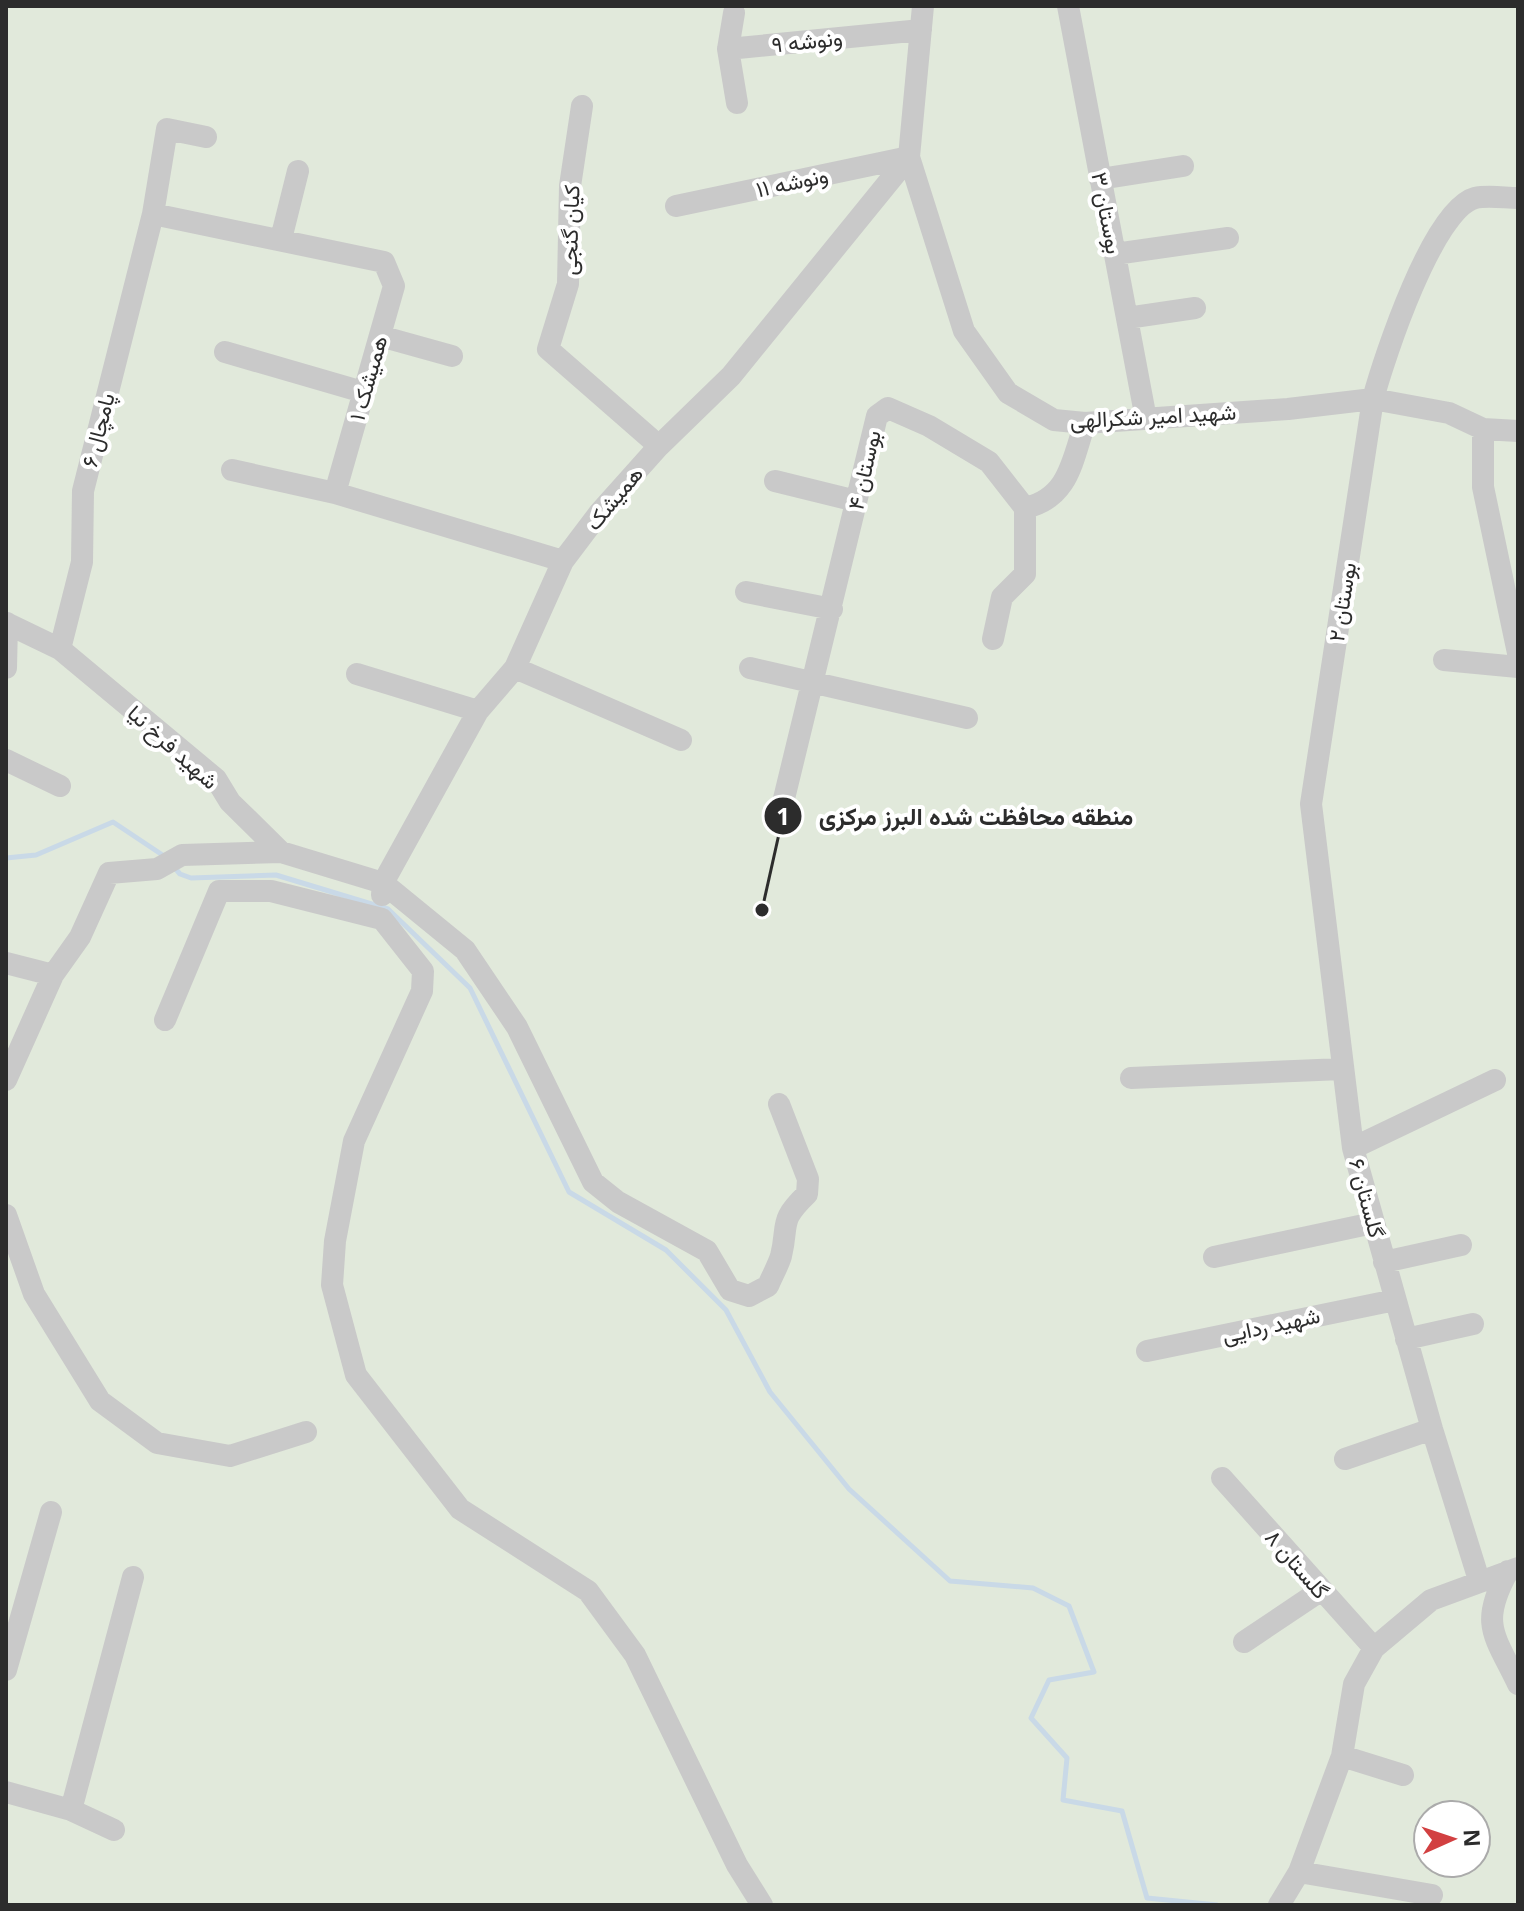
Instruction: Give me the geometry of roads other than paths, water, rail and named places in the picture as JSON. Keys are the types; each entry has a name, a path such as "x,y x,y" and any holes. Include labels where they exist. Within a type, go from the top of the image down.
{"street":[{"name":"شهید امیر شکرالهی","path":"923,6 909,157 964,331 1008,393 1054,420 1085,423 1373,399 1449,413 1483,429 1518,431"},
{"name":"بوستان ۳","path":"1068,6 1146,419"},
{"path":"734,13 728,49 737,103"},
{"name":"ونوشه ۹","path":"728,49 921,30"},
{"name":"کیان گنجی","path":"582,106 570,186 568,284 548,349 659,446"},
{"name":"پامچال ۶","path":"60,649 82,562 83,491 153,214 167,129 206,137"},
{"name":"ونوشه ۱۱","path":"676,206 909,157"},
{"name":"همیشک","path":"382,889 478,711 515,668 563,561 600,512 659,446 731,376 909,157"},
{"path":"1100,179 1183,166"},
{"path":"281,239 298,171"},
{"name":"بوستان ۲","path":"1311,804 1373,399 1412,281 1458,209 1473,198 1518,198"},
{"name":"همیشک ۱","path":"153,214 384,262 394,286 335,493"},
{"path":"1115,254 1228,238"},
{"path":"1127,318 1195,308"},
{"path":"380,336 452,356"},
{"path":"225,352 363,392"},
{"name":"بوستان ۴","path":"780,815 877,416 888,408 929,426 989,462 1025,508"},
{"path":"993,639 1002,597 1025,574 1025,508 1046,503 1065,483 1085,423"},
{"path":"1483,429 1483,487 1518,653"},
{"path":"232,470 335,493 563,561"},
{"path":"775,481 856,501"},
{"path":"746,592 832,609"},
{"path":"6,668 7,623"},
{"name":"شهید فرخ نیا","path":"7,623 60,649 216,779 230,802 281,852 382,889"},
{"path":"1444,660 1518,667"},
{"path":"515,668 681,740"},
{"path":"750,668 967,718"},
{"path":"357,674 478,711"},
{"path":"6,760 60,786"},
{"name":"گلستان ۶","path":"1311,804 1353,1148 1432,1429 1479,1580"},
{"path":"6,1080 53,975 80,937 109,873 157,869 182,855 281,852"},
{"path":"382,889 382,919"},
{"path":"382,889 465,950 517,1027 593,1182 618,1202 707,1251 730,1290 749,1296 768,1286 781,1256 783,1224 791,1209 807,1194 808,1179 779,1104"},
{"path":"165,1020 219,891 271,891 382,919 423,971 422,991 354,1141 335,1241 332,1285 356,1375 460,1509 588,1591 635,1655 737,1865 762,1905"},
{"path":"6,963 53,975"},
{"path":"1131,1078 1342,1069"},
{"path":"1353,1148 1495,1080"},
{"path":"6,1215 34,1294 100,1401 157,1443 230,1456 306,1432"},
{"path":"1214,1257 1373,1223"},
{"path":"1384,1262 1461,1245"},
{"name":"شهید ردایی","path":"1147,1351 1395,1300"},
{"path":"1406,1339 1473,1324"},
{"path":"1345,1459 1432,1429"},
{"name":"گلستان ۸","path":"1222,1478 1374,1648"},
{"path":"6,1670 51,1512"},
{"path":"1279,1905 1299,1872 1342,1756 1354,1684 1374,1648 1431,1600 1513,1570"},
{"path":"1513,1570 1494,1596 1490,1626 1518,1684"},
{"path":"71,1810 133,1577"},
{"path":"1244,1642 1320,1591"},
{"path":"1342,1756 1403,1775"},
{"path":"6,1792 71,1810 114,1830"},
{"path":"1299,1872 1392,1897 1432,1895"}],"waterway":[{"path":"6,858 36,855 113,822 167,858"},
{"path":"173,866 180,874 191,878 276,875 388,909 470,988 569,1192 666,1250 726,1310 770,1392 849,1489 950,1581 1033,1588 1069,1606 1094,1672 1049,1680 1031,1718 1067,1758 1063,1800 1122,1811 1147,1898 1217,1905"}],"place":[{"name":"منطقه محافظت شده البرز مرکزی","path":"762,910"}]}
